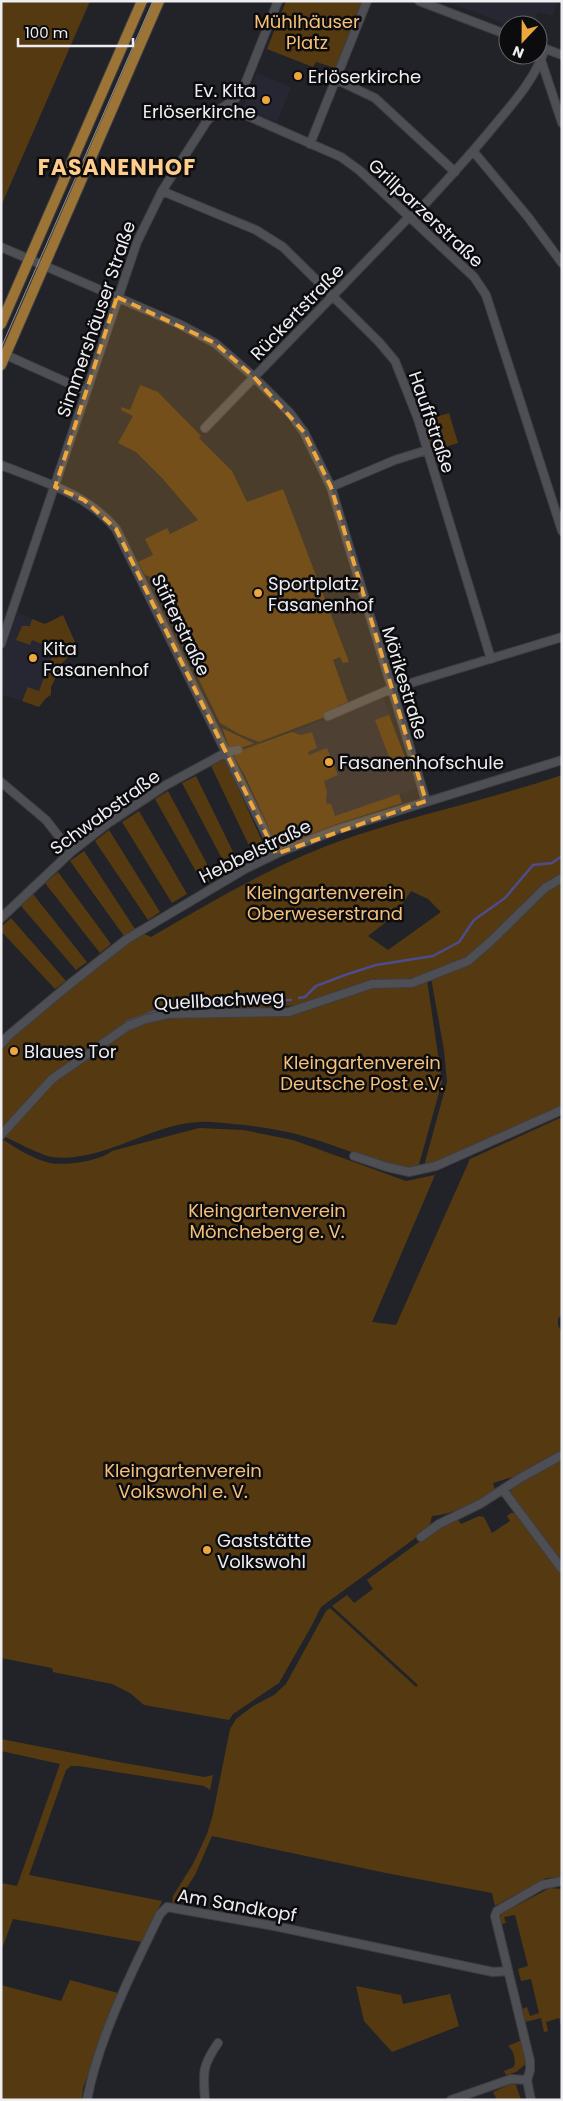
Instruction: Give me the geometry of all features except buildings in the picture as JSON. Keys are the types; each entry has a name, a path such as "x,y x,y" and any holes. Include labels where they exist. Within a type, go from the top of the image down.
{"main road":[{"path":"1,324 142,1"},
{"path":"3,360 159,1"}],"street":[{"name":"Simmershäuser Straße","path":"1,644 137,242 162,191 207,121 217,111 234,100 243,90 278,1"},
{"path":"310,144 367,1"},
{"path":"419,1 498,31"},
{"path":"548,50 562,55"},
{"name":"Rückertstraße","path":"205,428 455,172 513,104 530,81 538,65"},
{"path":"543,65 562,123"},
{"path":"337,80 375,98 455,172"},
{"name":"Grillparzerstraße","path":"225,106 341,157 359,170 474,277 486,295 562,530"},
{"path":"473,152 528,217 562,263"},
{"name":"Hauffstraße","path":"162,191 256,230 283,247 379,342 395,361 418,419 491,659"},
{"name":"Mörikestraße","path":"1,247 179,324 215,343 290,412 331,488 426,801"},
{"path":"3,360 86,391"},
{"path":"331,488 395,460 427,450"},
{"name":"Stifterstraße","path":"1,464 84,500 103,514 116,529 276,854"},
{"path":"328,716 392,689 562,637"},
{"name":"Schwabstraße","path":"1,918 71,852 137,803 226,752 238,750"},
{"name":"Hebbelstraße","path":"1,1044 9,1034 55,995 127,939 213,887 276,854 336,830 562,760"},
{"path":"1,782 46,820 71,852"},
{"name":"Quellbachweg","path":"1,1135 52,1080 128,1026 146,1019 168,1014 289,1012 372,984 412,983 468,961 545,888 562,878"},
{"path":"354,1156 409,1172 436,1166 562,1110"},
{"path":"421,1537 439,1524 504,1490 522,1477 562,1455"},
{"path":"504,1490 562,1569"},
{"path":"530,2100 526,2080 530,2070 530,2060 495,1916 497,1912 542,1885 562,1881"},
{"name":"Am Sandkopf","path":"87,2100 90,2082 115,2012 160,1914 167,1907 279,1927 493,1972 508,1971"},
{"path":"204,2100 203,2071 208,2058 218,2044"},
{"path":"451,2100 511,2079 526,2080"}],"highlighted area":[{"path":"117,297 215,343 254,377 304,432 331,487 426,801 276,854 116,529 84,500 55,487"}],"shaded area":[{"path":"446,1 557,1 553,16 538,12 537,15 498,15 498,21"},
{"name":"Ev. Kita Erlöserkirche","path":"257,73 291,87 277,122 243,107"},
{"name":"Kita Fasanenhof","path":"18,613 45,624 63,615 64,660 48,695 39,707 1,694 1,657"},
{"name":"Fasanenhofschule","path":"383,697 417,788 332,818 301,735 292,732"}],"green space":[{"path":"1,1 90,1 1,206"},
{"name":"Mühlhäuser Platz","path":"286,1 363,1 338,69 316,62 313,67 267,49"},
{"name":"Sportplatz Fasanenhof","path":"140,385 158,392 201,436 199,438 232,471 247,502 283,489 349,662 343,663 340,657 333,660 348,702 338,706 338,712 259,742 239,734 220,723 197,676 201,667 158,580 145,575 138,562 153,555 145,539 167,528 170,534 198,520 162,478 136,452 118,443 133,416 121,410 122,407 130,410"},
{"path":"449,413 458,443 432,451 422,421"},
{"path":"63,615 75,642 51,687 51,695 39,707 22,701 28,687 39,691 52,656 47,646 32,640 30,645 16,640 22,626 30,626 32,619 45,624"},
{"path":"389,715 405,757 391,762 375,720"},
{"path":"222,728 253,743 253,744 230,749"},
{"path":"292,732 301,735 312,732 317,748 308,752 309,755 327,748 338,775 324,781 327,792 327,804 331,804 335,816 399,794 402,803 334,825 278,847 244,774 234,757 239,751"},
{"path":"225,759 267,852 255,858 211,766"},
{"name":"Kleingartenverein Oberweserstrand","path":"562,775 562,874 544,886 488,940 465,959 411,981 370,981 298,1005 143,1017 50,1077 1,1131 1,1051 8,1041 60,997 142,933 151,937 267,872 340,841 395,823","holes":["411,891 428,899 441,912 388,950 368,936 396,914"]},
{"path":"196,776 240,866 229,872 182,783"},
{"path":"168,791 215,879 203,884 155,799"},
{"path":"139,811 187,894 172,903 122,822"},
{"path":"109,830 160,912 148,920 95,841"},
{"path":"84,851 135,929 124,936 70,861"},
{"path":"58,872 111,944 100,953 45,883"},
{"path":"562,882 562,1107 436,1164 424,1166 447,1082 444,1050 431,978 468,962 546,891"},
{"path":"33,894 87,962 76,970 21,906"},
{"path":"11,918 66,981 55,989 1,931 1,927"},
{"name":"Kleingartenverein Deutsche Post e.V.","path":"427,980 442,1082 418,1168 409,1169 389,1166 296,1134 264,1128 210,1122 170,1127 92,1154 72,1157 47,1156 3,1136 55,1079 125,1029 150,1019 180,1015 292,1014 364,989"},
{"path":"562,1117 562,1316 558,1318 558,1325 562,1333 562,1452 519,1475 493,1483 495,1491 472,1503 449,1513 432,1516 429,1528 321,1607 279,1683 233,1714 229,1720 144,1705 130,1693 112,1684 53,1672 52,1668 1,1658 1,1141 4,1140 26,1154 44,1161 65,1164 100,1158 112,1151 199,1128 243,1130 293,1140 406,1181 435,1175 372,1322 396,1325 470,1159"},
{"path":"562,1458 562,1563 509,1492 523,1480"},
{"path":"511,1513 518,1513 562,1573 562,1877 546,1878 495,1906 492,1893 386,1873 212,1836 195,1875 176,1904 172,1903 173,1896 193,1864 207,1834 213,1814 230,1729 236,1719 253,1706 274,1695 286,1684 326,1611 330,1608 416,1687 418,1685 332,1606 347,1595 354,1603 373,1589 367,1580 434,1531 457,1518 461,1524 479,1516 484,1517 492,1533 510,1521 507,1516"},
{"path":"1,1739 204,1777 213,1775 210,1790 204,1786 79,1766 71,1766 66,1770 29,1875 162,1901 142,1942 13,1919 1,1951 1,1883 17,1886 60,1764 1,1751"},
{"path":"550,1888 561,1889 562,2028 559,2018 546,2022 548,2031 544,2032 541,2018 525,2022 522,2009 527,2007 530,2016 539,2013 531,1979 521,1981 518,1969 528,1966 515,1915 504,1917 506,1923 502,1924 500,1917 502,1913"},
{"path":"70,1980 118,1993 83,2088 82,2100 1,2100 1,1985 61,2001"},
{"path":"356,1986 401,1995 403,2004 450,1994 459,2026 392,2052 364,2021"},
{"path":"522,2040 527,2063 516,2072 506,2075 504,2071 515,2065 513,2053 508,2046"},
{"path":"513,2083 516,2085 521,2100 497,2100 493,2092"}],"waterway":[{"path":"299,998 305,997 316,986 345,975 376,965 433,956 459,942 474,920 505,898 533,865 552,863 562,856"},
{"path":"162,1010 169,1010 186,1003 291,1000"},
{"path":"126,1022 156,1011"}],"tram line":[{"path":"1,348 153,1"}],"place":[{"name":"Erlöserkirche","path":"298,76"},
{"name":"Ev. Kita Erlöserkirche","path":"266,100"},
{"name":"Sportplatz Fasanenhof","path":"258,593"},
{"name":"Kita Fasanenhof","path":"33,658"},
{"name":"Fasanenhofschule","path":"329,762"},
{"name":"Blaues Tor","path":"14,1051"},
{"name":"Gaststätte Volkswohl","path":"207,1550"}],"district":[{"name":"FASANENHOF","path":"117,167"}],"park label":[{"name":"Kleingartenverein Möncheberg e. V.","path":"267,1220"},
{"name":"Kleingartenverein Volkswohl e. V.","path":"183,1480"}]}
